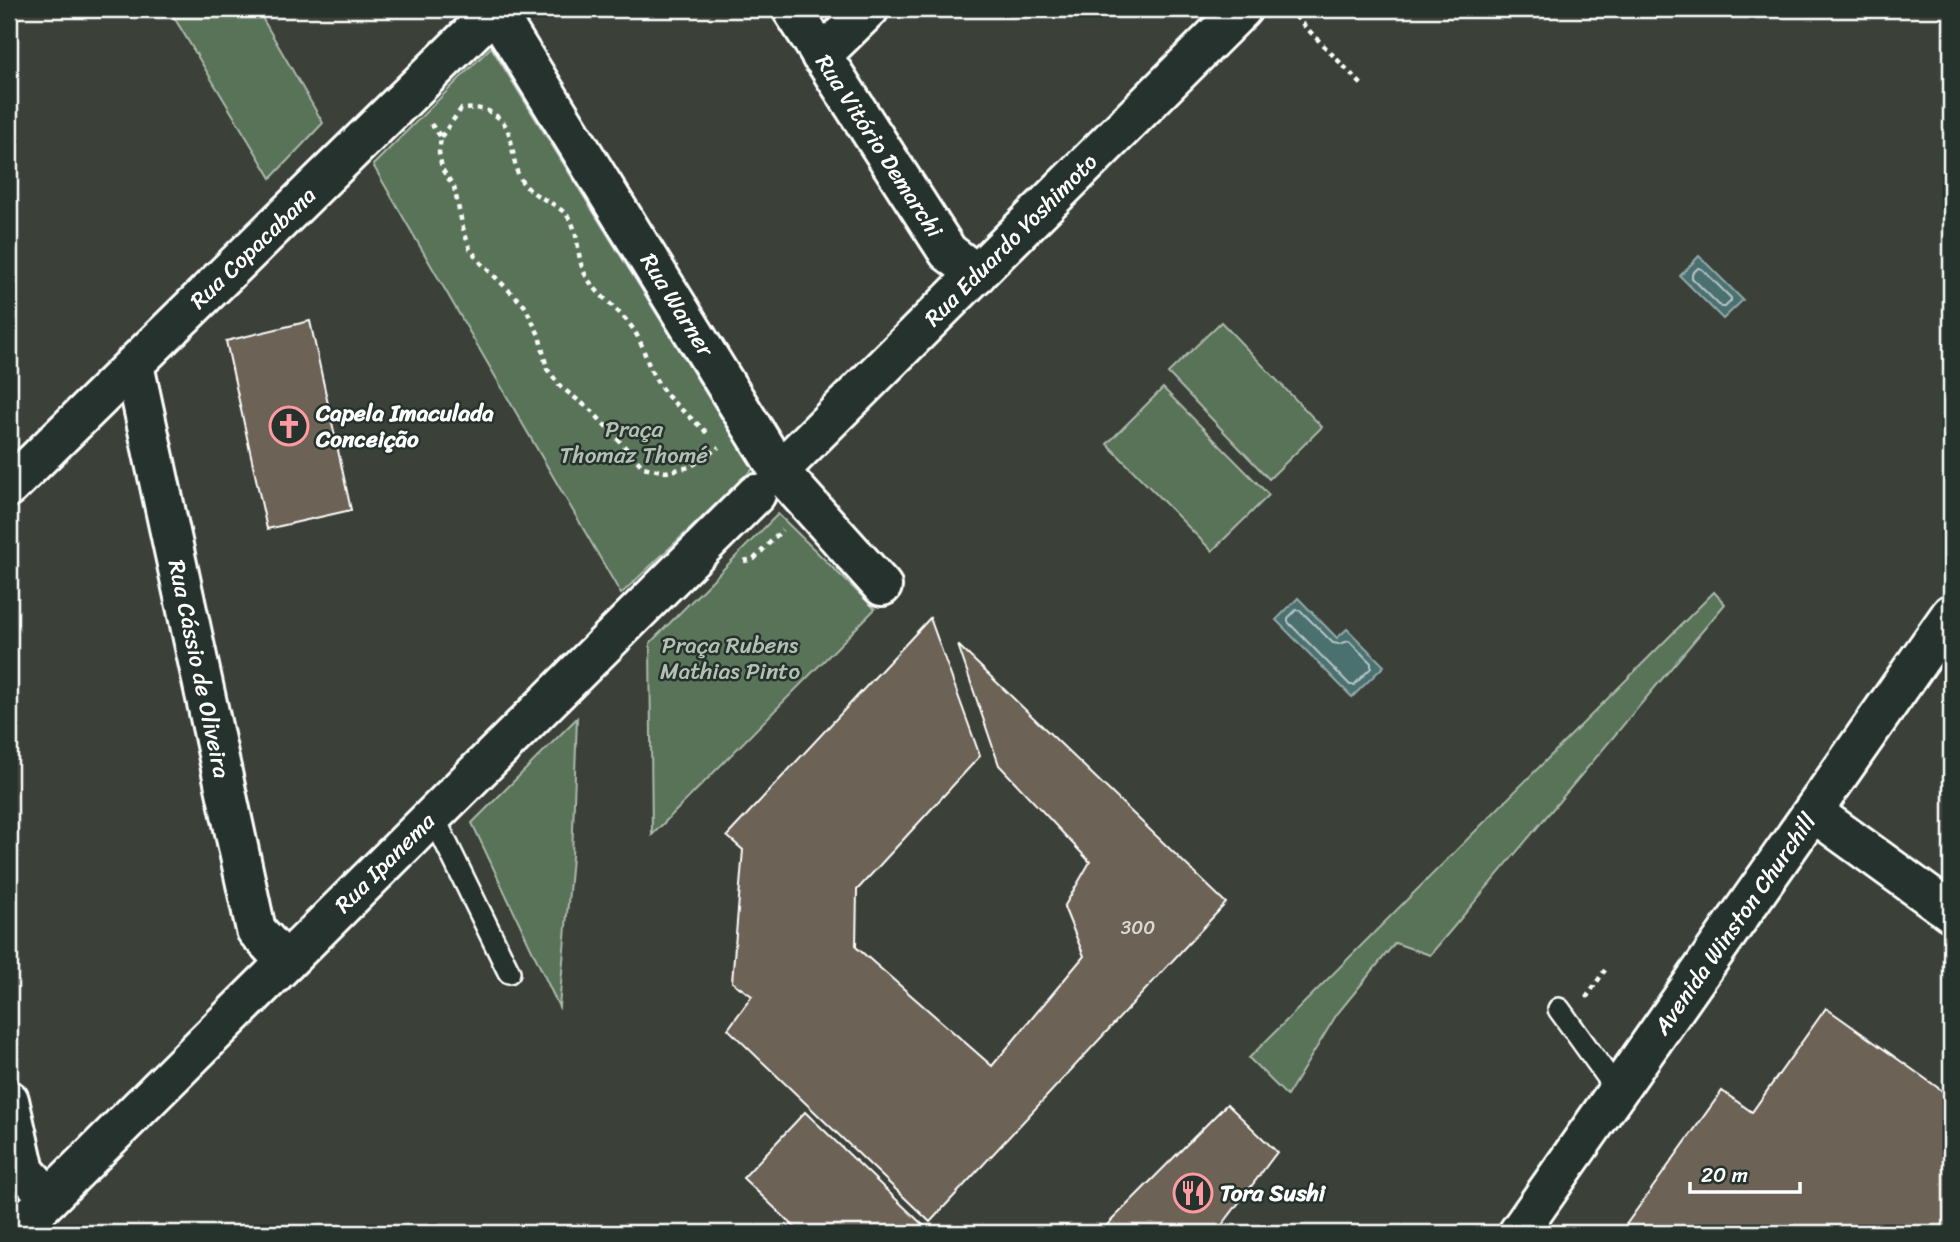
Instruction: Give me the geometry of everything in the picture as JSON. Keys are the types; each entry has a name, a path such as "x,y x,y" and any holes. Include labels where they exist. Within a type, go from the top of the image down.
{"street":[{"name":"Rua Copacabana","path":"9,487 495,9"},
{"name":"Rua Warner","path":"495,9 767,482 882,586"},
{"name":"Rua Vitório Demarchi","path":"792,9 948,252 977,274"},
{"path":"821,56 869,9"},
{"name":"Rua Eduardo Yoshimoto","path":"767,482 1242,9"},
{"name":"Rua Cássio de Oliveira","path":"134,365 256,930 286,962"},
{"name":"Rua Ipanema","path":"14,1233 767,482"},
{"name":"Avenida Winston Churchill","path":"1518,1233 1951,614"},
{"path":"1813,812 1951,912"},
{"path":"9,1100 24,1171 49,1198"}],"lane":[{"path":"433,816 509,972"},
{"path":"1559,1009 1618,1091"}],"path":[{"path":"1288,9 1364,87"},
{"path":"410,94 441,138 439,152 442,169 454,187 470,249 524,305 539,335 547,369 561,387 592,411 643,467 666,472 690,467 721,446 670,400 653,374 641,339 613,304 594,288 584,272 575,230 568,217 553,204 535,195 523,183 516,170 508,131 502,120 482,108 461,109 441,138"},
{"path":"754,559 787,526"}],"green space":[{"path":"169,9 257,9 323,123 271,178"},
{"name":"Praça Thomaz Thomé","path":"491,47 753,469 621,594 373,165"},
{"path":"1221,322 1322,427 1269,479 1168,373"},
{"path":"1163,388 1269,495 1212,551 1107,444"},
{"name":"Praça Rubens Mathias Pinto","path":"778,514 875,609 652,835 650,643"},
{"path":"1714,592 1725,604 1430,955 1395,943 1337,1014 1287,1096 1249,1058"},
{"path":"577,718 572,857 559,1007 472,823"}],"water":[{"path":"1699,256 1743,300 1723,319 1680,276"},
{"path":"1298,598 1337,638 1347,629 1384,666 1352,697 1276,620"}],"building":[{"name":"Capela Imaculada Conceição","path":"310,321 351,510 267,529 226,341"},
{"path":"930,618 980,756 857,890 856,947 992,1066 1084,956 1064,907 1090,862 999,765 958,645 1226,903 930,1222 728,1029 752,996 732,982 743,850 727,836"},
{"path":"1826,1008 1951,1097 1951,1233 1620,1233 1722,1091 1752,1112"},
{"name":"Tora Sushi","path":"1227,1104 1277,1152 1216,1233 1099,1233"},
{"path":"805,1112 924,1226 917,1233 801,1233 743,1178"}],"place":[{"name":"Capela Imaculada Conceição","path":"289,426"},
{"name":"Tora Sushi","path":"1193,1193"}]}
